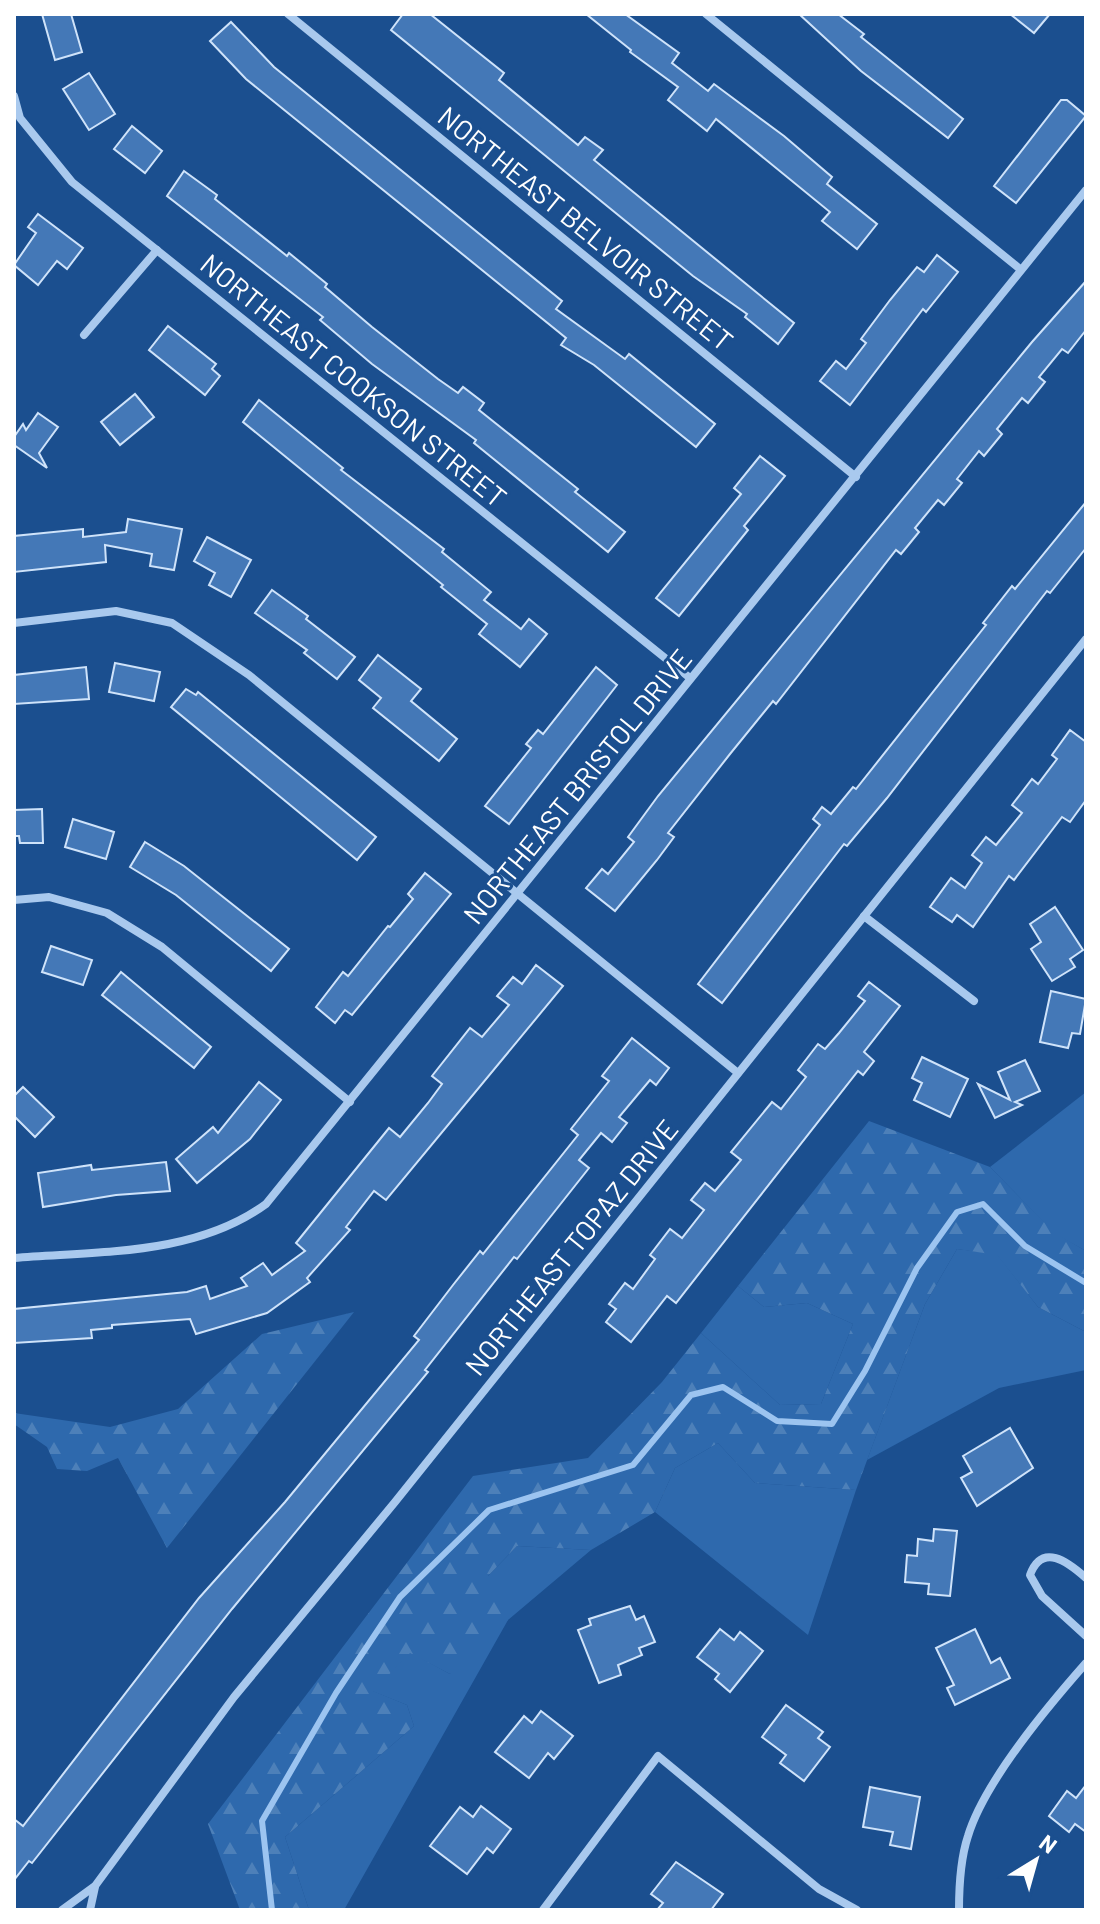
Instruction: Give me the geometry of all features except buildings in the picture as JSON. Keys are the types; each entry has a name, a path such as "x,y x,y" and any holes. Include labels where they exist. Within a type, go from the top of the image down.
{"street":[{"name":"NORTHEAST BELVOIR STREET","path":"288,14 856,477"},
{"path":"706,14 1020,269"},
{"name":"NORTHEAST COOKSON STREET","path":"14,96 20,118 72,182 690,678"},
{"name":"NORTHEAST BRISTOL DRIVE","path":"14,1258 196,1239 239,1223 266,1204 1086,190"},
{"path":"84,335 157,250"},
{"path":"14,623 116,611 172,623 249,675 738,1073"},
{"name":"NORTHEAST TOPAZ DRIVE","path":"62,1910 95,1886 234,1697 1086,639"},
{"path":"14,900 49,897 107,913 162,947 350,1102"},
{"path":"864,916 974,1001"},
{"path":"1086,1578 1055,1556 1043,1557 1033,1565 1030,1575 1042,1596 1086,1636"},
{"path":"959,1910 968,1836 985,1799 1006,1765 1086,1663"},
{"path":"543,1910 658,1756 819,1889 857,1910"},
{"name":"NORTHEAST TOPAZ DRIVE","path":"90,1910 95,1886"}],"green space":[{"path":"1086,1092 1086,1251 1055,1234 990,1167"},
{"path":"869,1121 990,1167 1055,1233 1086,1251 1086,1332 1038,1307 997,1255 957,1249 925,1304 856,1490 755,1483 718,1443 675,1468 655,1512 591,1550 517,1546 488,1576 508,1620 450,1674 410,1653 373,1691 407,1705 414,1726 285,1837 309,1910 240,1910 208,1824 473,1476 588,1458 662,1382 701,1333 780,1405 821,1404 853,1324 807,1303 764,1307 738,1286"},
{"path":"957,1249 997,1254 1038,1307 1086,1332 1086,1370 999,1388 867,1460 925,1304"},
{"path":"738,1286 764,1307 807,1303 853,1324 821,1404 780,1405 701,1333"},
{"path":"354,1312 167,1548 118,1458 87,1471 57,1469 47,1447 14,1424 14,1413 110,1427 178,1409 262,1334"},
{"path":"718,1443 755,1483 856,1490 808,1635 655,1512 675,1468"},
{"path":"517,1546 591,1550 508,1620 344,1910 309,1910 285,1837 414,1726 407,1705 372,1691 410,1652 450,1674 488,1576"}],"waterway":[{"path":"272,1910 262,1821 336,1693 400,1597 489,1510 633,1465 691,1395 723,1387 777,1421 832,1424 865,1371 917,1268 957,1212 983,1204 1025,1246 1086,1283"}]}
